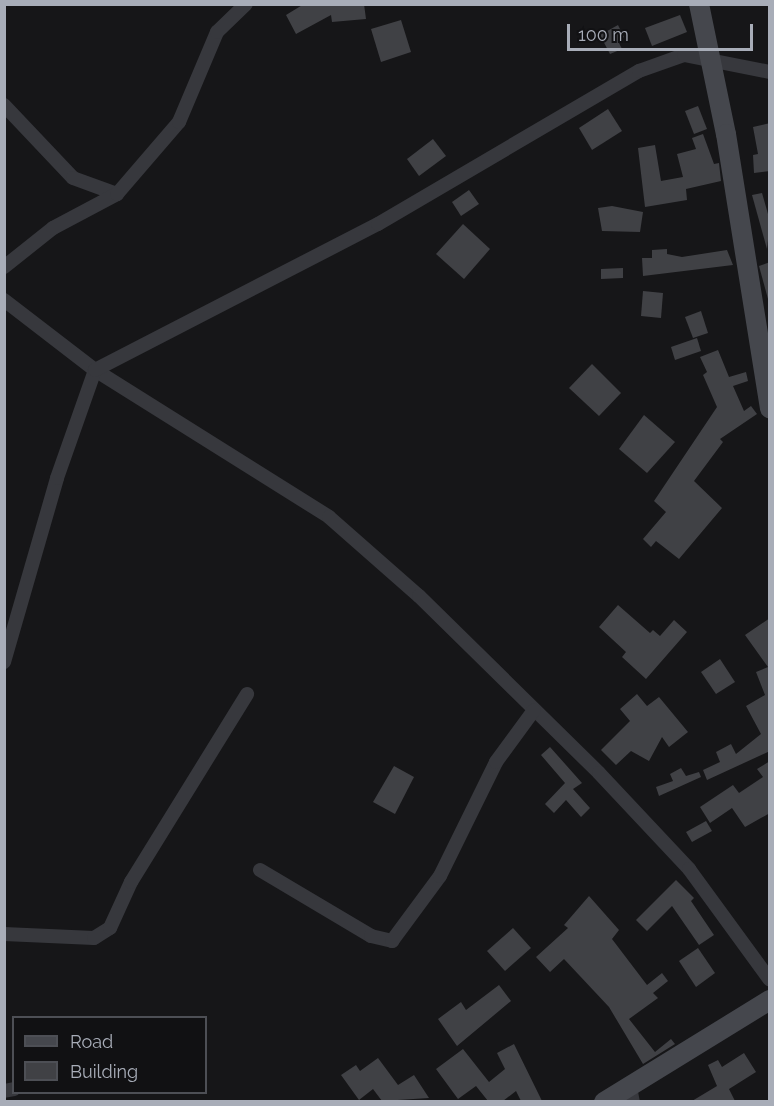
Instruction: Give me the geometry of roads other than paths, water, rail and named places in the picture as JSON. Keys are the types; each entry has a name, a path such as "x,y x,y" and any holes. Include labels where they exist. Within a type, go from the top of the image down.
{"street":[{"path":"4,267 53,228 117,194 179,122 217,32 246,4"},
{"path":"699,4 765,351 770,410"},
{"path":"4,662 57,478 95,370 378,224 639,71 684,55 710,57 770,72"},
{"path":"4,105 73,178 117,194"},
{"path":"7,306 95,370 329,517 419,596 689,869 770,980"},
{"path":"4,934 94,938 110,928 131,882 247,694"},
{"path":"260,870 371,936 392,941 440,876 496,762 534,710"},
{"path":"604,1101 632,1094 770,1000"}]}
